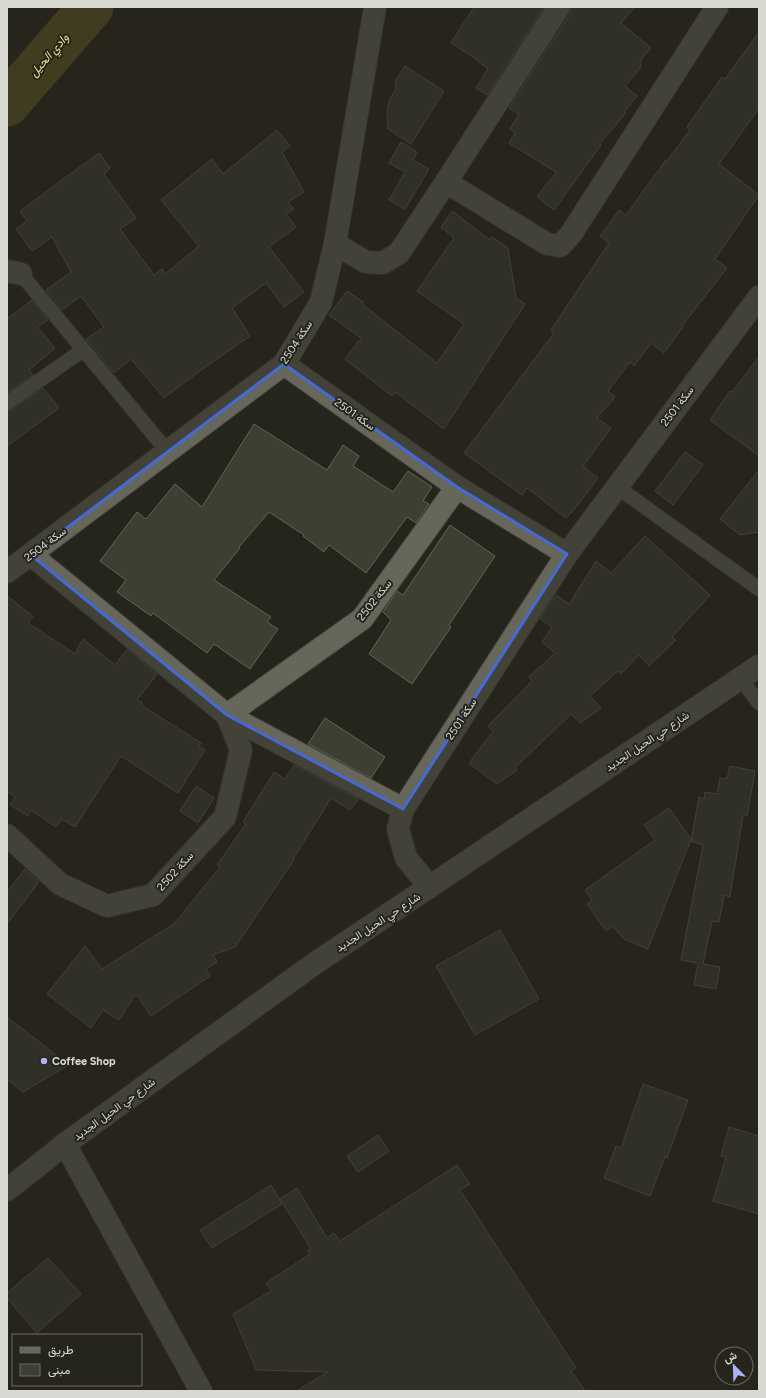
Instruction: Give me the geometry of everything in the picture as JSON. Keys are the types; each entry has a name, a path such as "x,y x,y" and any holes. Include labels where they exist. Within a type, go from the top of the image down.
{"street":[{"name":"سكة 2504","path":"7,572 284,364 321,302 335,244 375,7"},
{"path":"335,244 366,262 383,263 399,253 559,7"},
{"path":"446,182 547,244 560,246 571,234 716,7"},
{"name":"سكة 2501","path":"430,888 406,858 398,829 403,809 567,554 759,297"},
{"name":"سكة 2501","path":"284,364 457,487 567,554"},
{"name":"سكة 2502","path":"226,715 362,619 457,487"},
{"name":"سكة 2502","path":"31,554 226,715 403,809"},
{"name":"شارع حي الحيل الجديد","path":"7,1190 65,1144 314,964 430,888 759,666"},
{"name":"سكة 2502","path":"7,835 60,884 107,906 153,896 225,817 241,750 226,715"},
{"path":"65,1144 201,1391"}],"lane":[{"path":"14,272 83,350 168,452"},
{"path":"7,403 83,350"},
{"path":"617,487 759,589"},
{"path":"740,678 759,703"}],"highlighted area":[{"path":"284,364 457,487 567,554 403,809 227,715 31,555"}],"building":[{"path":"474,7 544,7 487,95 476,88 488,69 451,43"},
{"path":"571,7 635,7 621,23 651,48 640,61 641,67 625,86 637,96 625,111 626,113 599,144 601,145 554,210 537,197 556,172 509,143 515,133 510,129 519,114 509,108 570,14"},
{"path":"759,32 759,108 719,164 759,195 715,259 727,268 682,326 683,327 664,353 651,343 634,366 630,362 608,391 615,397 597,418 611,428 583,466 598,478 566,518 527,488 522,495 464,453 554,333 551,330 609,243 600,236 619,210 626,215 690,130 687,127 722,77 725,79"},
{"path":"405,66 444,91 411,144 388,129 387,114 389,101 396,88 395,81"},
{"path":"277,130 290,146 282,152 304,192 288,202 294,209 286,214 296,227 269,247 304,292 284,307 266,283 232,308 250,336 164,398 131,359 114,373 86,339 104,327 81,296 62,310 46,290 71,272 52,237 32,251 16,229 27,221 20,211 99,153 110,168 104,174 136,218 120,229 154,275 162,269 165,274 199,246 161,200 212,159 223,174"},
{"path":"401,142 417,152 413,160 429,169 405,209 389,200 405,172 389,163"},
{"path":"452,211 490,240 492,237 508,248 516,298 525,304 444,429 395,392 392,396 345,359 361,338 329,315 347,291 363,302 362,304 437,363 464,324 417,291 454,238 441,227"},
{"path":"32,300 48,320 37,327 55,348 29,370 33,375 7,393 7,319"},
{"path":"759,357 759,456 710,420 730,391 732,392"},
{"path":"43,388 59,408 7,446 7,411 12,410"},
{"path":"254,424 327,470 343,445 359,456 353,466 393,492 408,471 432,487 423,501 429,504 416,523 407,517 366,573 329,545 324,552 303,536 304,535 269,512 239,547 240,548 214,580 271,617 267,622 278,629 250,669 214,644 207,653 153,613 151,616 117,592 126,580 100,561 137,512 146,519 175,484 202,507"},
{"path":"685,452 703,465 673,505 655,491"},
{"path":"759,470 759,532 740,535 720,519"},
{"path":"450,525 495,556 449,625 451,627 412,684 369,654 391,620 383,612 397,591 403,595"},
{"path":"645,536 710,595 672,637 676,640 649,666 639,655 621,674 618,671 590,696 601,708 580,723 571,714 515,768 517,770 497,784 469,763 493,731 488,726 532,681 529,677 555,653 542,642 552,627 540,619 556,595 569,604 596,561 611,573"},
{"path":"7,596 33,616 28,623 75,654 83,639 115,665 127,649 157,674 137,700 143,703 141,705 201,743 199,746 205,750 178,793 121,756 75,827 62,819 56,827 31,810 28,816 10,805 15,797 7,791"},
{"path":"325,718 385,757 371,778 308,744"},
{"path":"294,765 358,799 350,810 331,798 293,859 294,860 235,947 213,955 217,962 206,969 210,976 151,1016 136,994 119,1020 103,1010 91,1028 47,994 85,946 102,969 175,923 220,867 217,865 246,824 243,822 274,772 285,779"},
{"path":"730,766 755,771 747,816 743,815 730,897 724,895 719,922 712,921 703,964 720,967 716,989 694,985 698,963 681,960 703,845 691,841 699,797 704,799 705,792 717,794 720,778 727,779"},
{"path":"196,786 214,798 198,823 180,811"},
{"path":"669,808 691,839 648,949 624,939 613,926 606,931 587,904 592,900 585,890 655,840 644,825"},
{"path":"25,869 39,882 7,924 7,892"},
{"path":"500,930 539,999 475,1035 436,966"},
{"path":"7,1017 69,1065 23,1092 7,1079"},
{"path":"643,1084 688,1100 667,1158 665,1157 650,1196 604,1178 616,1146 621,1148"},
{"path":"729,1127 759,1136 759,1214 713,1201 726,1157 721,1156"},
{"path":"378,1135 389,1151 358,1172 347,1156"},
{"path":"457,1165 470,1184 460,1190 576,1368 571,1371 585,1391 296,1391 328,1372 256,1370 233,1314 271,1291 266,1283 310,1254 308,1250 311,1249 280,1199 297,1188 327,1238 334,1233 340,1241"},
{"path":"271,1185 282,1204 212,1248 200,1230"},
{"path":"48,1258 81,1294 37,1333 7,1298 7,1293"}],"waterway":[{"name":"وادي الحيل","path":"7,104 91,7"}],"place":[{"name":"Coffee Shop","path":"44,1061"}]}
